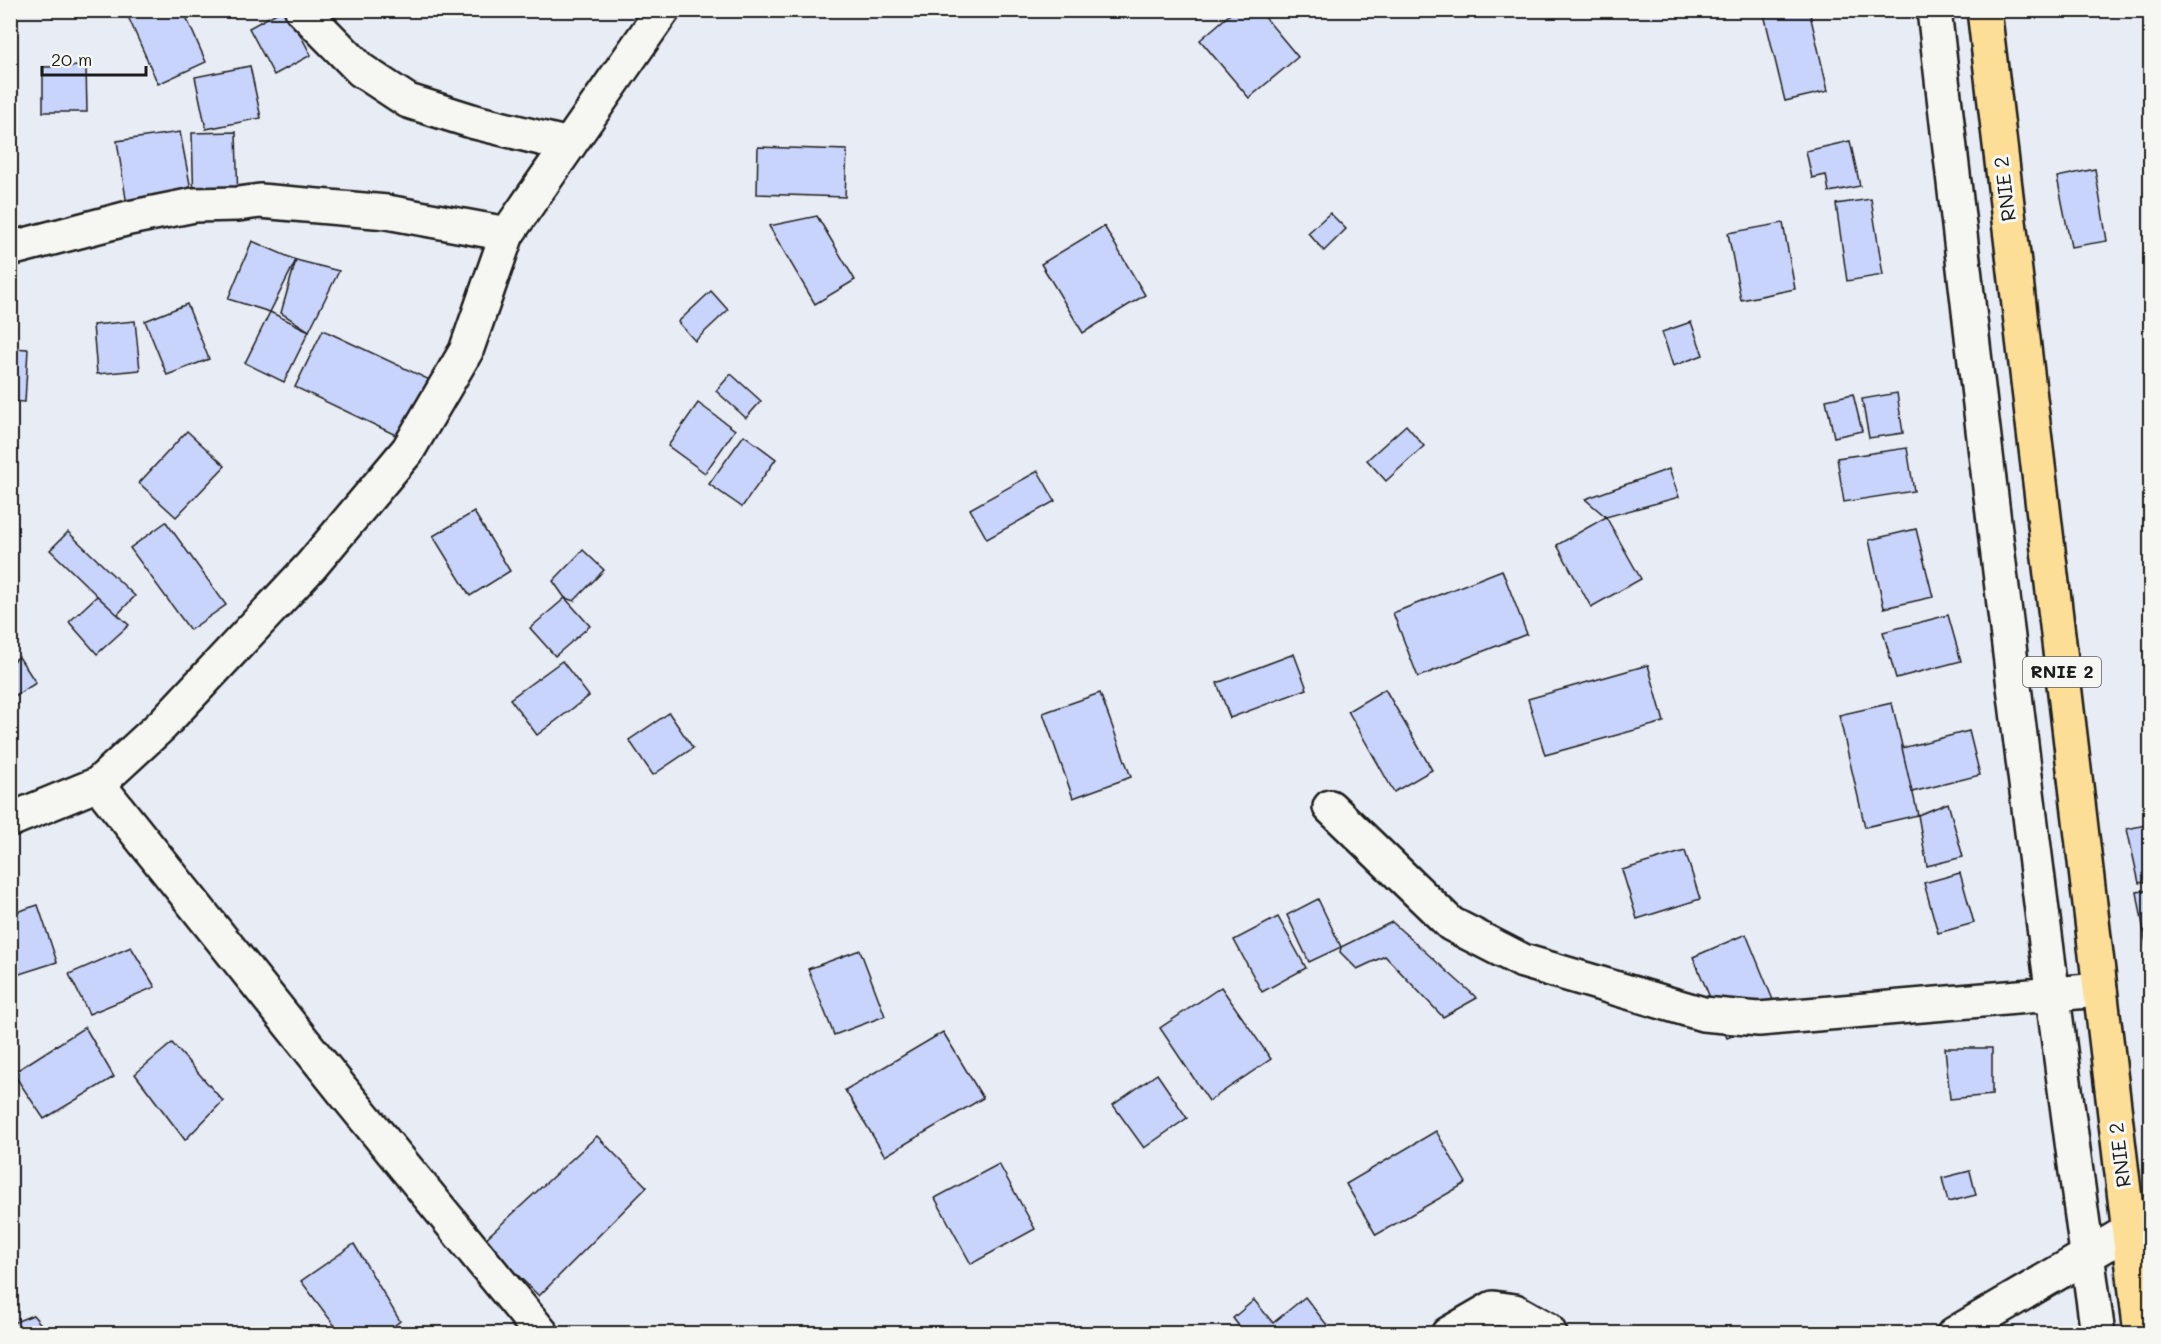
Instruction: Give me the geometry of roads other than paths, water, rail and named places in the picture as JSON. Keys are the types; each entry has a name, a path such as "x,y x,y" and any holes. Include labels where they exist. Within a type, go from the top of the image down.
{"highway":[{"name":"RNIE 2","path":"1983,10 2100,990 2140,1223 2141,1334"}],"street":[{"path":"302,10 361,70 408,101 475,122 569,145"},
{"path":"10,820 98,784 162,725 217,669 311,566 408,450 466,351 507,234 663,10"},
{"path":"1934,10 1987,473 2051,994 2097,1334"},
{"path":"10,249 129,218 194,205 260,201 387,212 507,234"},
{"path":"98,784 351,1101 542,1334"},
{"path":"1330,807 1451,924 1523,961 1702,1014 1759,1019 2100,990"},
{"path":"1954,1334 2140,1223"},
{"path":"1448,1334 1493,1308 1515,1311 1547,1329 1550,1334"}]}
